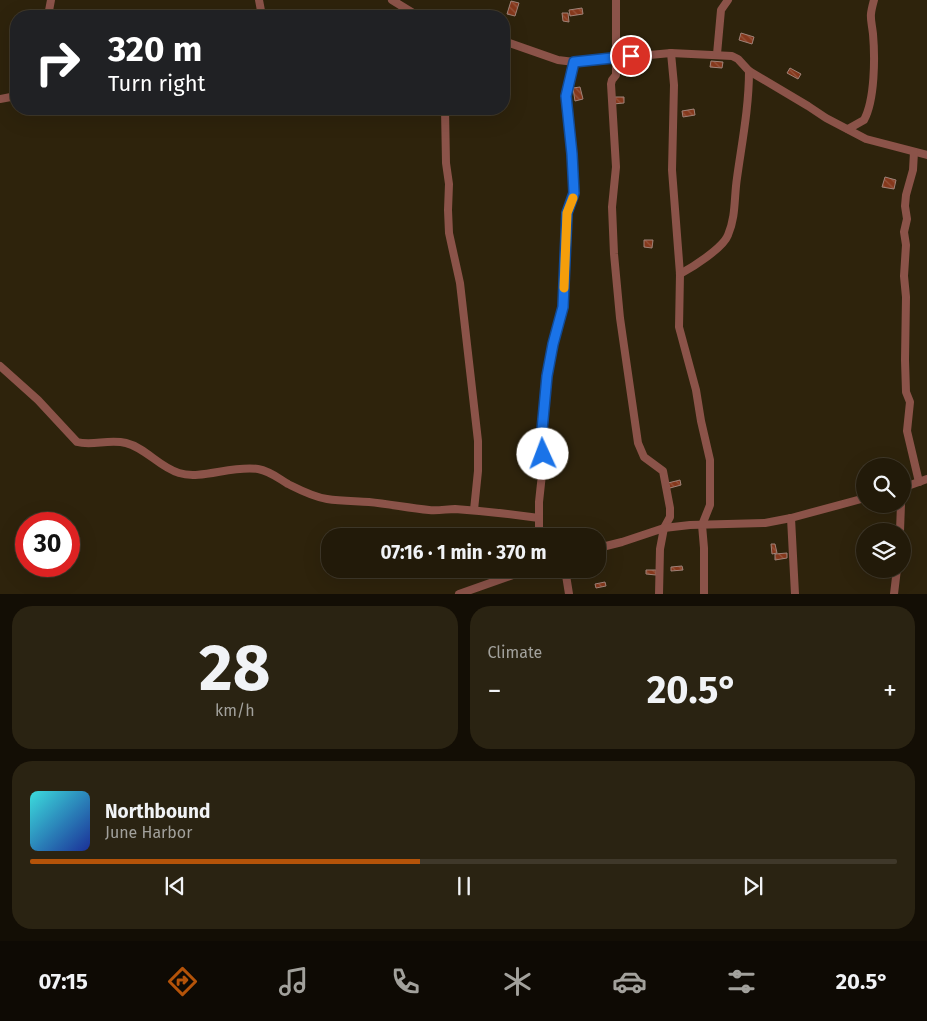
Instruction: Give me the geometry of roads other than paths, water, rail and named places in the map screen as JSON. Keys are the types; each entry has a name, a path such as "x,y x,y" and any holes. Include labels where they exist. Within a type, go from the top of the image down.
{"street":[{"path":"392,0 408,10"},
{"path":"616,0 616,75 611,84 616,167 612,207 618,296 638,443 644,457 663,471 670,508 670,517 664,528 659,559 659,594"},
{"path":"716,54 721,10 728,0"},
{"path":"848,129 864,120 870,101 873,33 869,17 874,0"},
{"path":"510,43 558,60 574,62 671,53 732,56 738,59 749,71 826,118 866,139 927,155"},
{"path":"671,53 674,85 672,170 680,274 680,327 696,390 710,460 710,505 702,525 704,594"},
{"path":"539,528 543,465 542,430 547,376 563,307 567,213 574,193 566,96 574,62"},
{"path":"680,274 697,264 728,237 735,207 737,179 744,145 749,71"},
{"path":"445,115 446,163 449,184 449,232 460,283 478,441 478,471 474,510"},
{"path":"911,485 923,481 907,431 910,402 906,392 905,360 906,297 904,276 906,242 904,232 907,219 905,206 913,170 914,152"},
{"path":"0,366 33,396 77,442 82,444 106,441 126,443 180,474 194,475 234,469 259,469 279,477 286,483 310,494 326,499 398,505 431,510 474,510 538,518"},
{"path":"606,546 664,528 765,523 856,500"},
{"path":"791,518 795,594"},
{"path":"459,594 504,578"},
{"path":"567,578 569,594"},
{"path":"894,594 896,578"}]}
